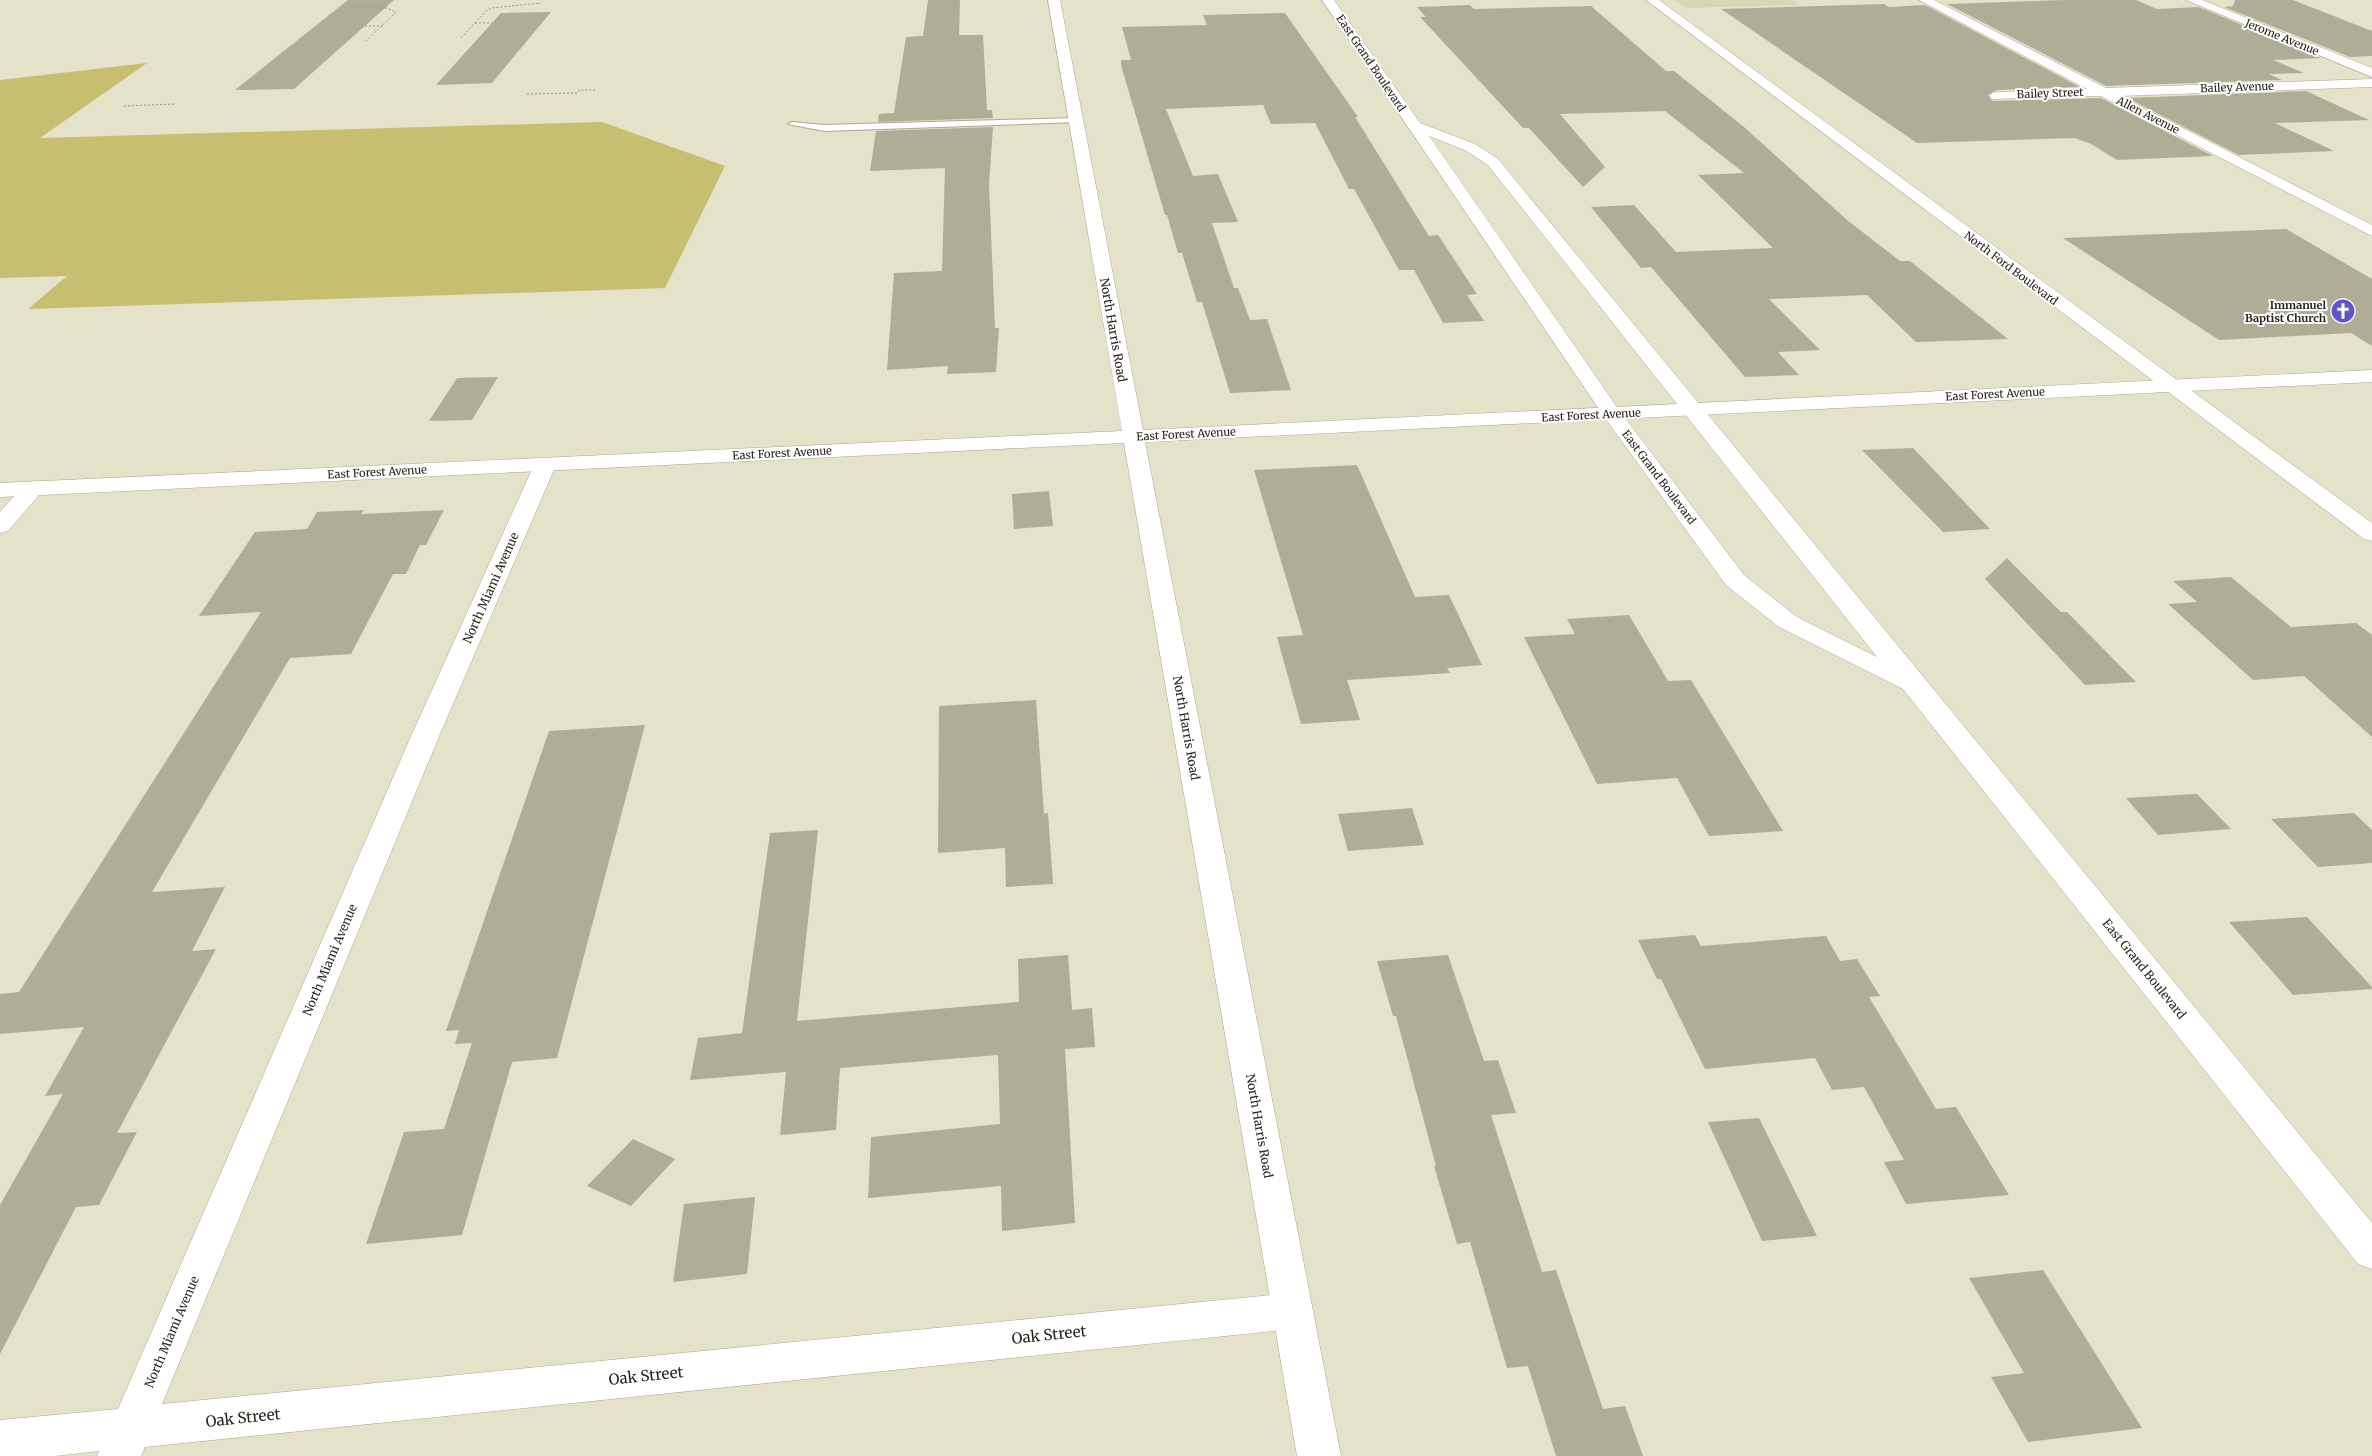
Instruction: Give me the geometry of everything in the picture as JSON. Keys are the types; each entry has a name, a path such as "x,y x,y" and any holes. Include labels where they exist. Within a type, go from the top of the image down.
{"street":[{"name":"North Harris Road","path":"1054,0 1319,1456"},
{"name":"East Grand Boulevard","path":"1328,0 1612,414 1735,580 1788,622 1915,686"},
{"name":"North Ford Boulevard","path":"1652,0 2372,534"},
{"name":"Allen Avenue","path":"1925,0 2372,231"},
{"name":"Jerome Avenue","path":"2192,0 2372,73"},
{"name":"Bailey Avenue","path":"2102,91 2372,83"},
{"name":"Bailey Street","path":"1998,96 2102,91"},
{"name":"East Grand Boulevard","path":"1414,126 1470,147 1493,162 2372,1252"},
{"name":"East Forest Avenue","path":"0,490 2372,376"},
{"name":"North Miami Avenue","path":"125,1443 426,734 544,465"},
{"path":"0,526 34,488"},
{"name":"Oak Street","path":"0,1441 125,1443 1293,1311"}],"lane":[{"path":"792,124 824,128 1075,120"}],"path":[{"path":"460,38 486,11 492,8 541,3"},
{"path":"353,8 377,7 395,10 396,14 366,41"},
{"path":"475,23 492,23"},
{"path":"365,26 384,26"},
{"path":"527,94 577,93 579,90 595,90"},
{"path":"124,106 176,104"}],"shaded area":[{"path":"1675,0 1792,0 1800,5 1685,8"},
{"path":"147,63 40,138 602,122 725,166 665,288 28,309 67,276 0,278 0,80"}],"building":[{"path":"348,0 394,0 294,89 235,90"},
{"path":"928,0 960,0 959,35 983,35 987,110 992,110 993,118 878,122 879,114 894,113 906,37 923,36"},
{"path":"2065,0 2136,0 2157,9 2199,7 2321,58 2273,60 2304,73 2269,74 2282,80 2106,86 1947,4"},
{"path":"2235,0 2293,0 2372,31 2372,56 2350,57 2224,7 2233,6"},
{"path":"1884,4 1889,7 1925,5 2080,87 1997,90 1988,95 1992,101 2101,98 2213,156 2117,160 2091,144 2075,138 1917,143 1721,9"},
{"path":"1470,5 1474,9 1591,6 1666,71 1674,71 1744,127 1847,220 1900,261 1910,261 2008,339 1916,342 1867,295 1769,299 1820,350 1778,352 1799,375 1745,377 1651,267 1641,268 1591,207 1634,205 1676,252 1773,248 1698,175 1744,173 1665,111 1560,114 1605,167 1583,187 1529,128 1523,128 1420,17 1426,17 1417,7"},
{"path":"551,12 492,83 436,85 501,13"},
{"path":"1285,13 1358,117 1355,117 1429,236 1438,235 1477,294 1467,295 1484,321 1443,323 1414,270 1399,270 1354,189 1349,189 1315,123 1271,124 1263,105 1166,109 1193,176 1218,174 1238,222 1212,223 1234,288 1238,288 1250,320 1267,319 1291,390 1230,393 1202,302 1197,302 1182,253 1178,253 1167,215 1165,215 1121,65 1121,60 1131,60 1122,27 1207,25 1203,15"},
{"path":"2306,91 2369,120 2275,123 2334,151 2239,155 2127,98"},
{"path":"993,127 989,185 995,328 999,328 996,372 947,374 948,366 887,370 894,273 942,271 945,168 870,171 876,131"},
{"path":"2286,229 2372,279 2372,346 2351,333 2219,340 2063,238"},
{"path":"498,377 472,420 429,421 457,378"},
{"path":"1913,448 1990,529 1943,532 1862,450"},
{"path":"1357,465 1415,597 1449,595 1482,665 1447,668 1450,673 1347,680 1360,720 1301,724 1277,637 1303,635 1254,470"},
{"path":"1049,491 1053,526 1014,529 1012,494"},
{"path":"364,510 361,514 444,510 426,545 420,545 406,574 393,574 351,654 290,658 152,892 225,887 192,951 216,949 117,1133 137,1132 99,1205 76,1207 0,1354 0,1205 63,1094 45,1096 84,1027 0,1034 0,994 19,992 261,612 199,616 255,532 307,529 317,512"},
{"path":"2007,558 2061,612 2067,612 2136,682 2085,685 1985,579"},
{"path":"2231,577 2291,627 2356,623 2372,635 2372,737 2304,676 2253,680 2168,604 2197,602 2173,581"},
{"path":"1629,615 1668,681 1691,680 1783,831 1709,836 1677,778 1597,784 1524,637 1575,634 1567,619"},
{"path":"1036,700 1044,814 1048,813 1053,884 1006,887 1005,848 938,853 939,706"},
{"path":"645,725 557,1058 512,1062 462,1235 366,1244 404,1132 444,1129 472,1043 455,1044 459,1030 446,1031 549,731"},
{"path":"2197,794 2231,829 2158,835 2126,798"},
{"path":"1412,808 1424,845 1348,851 1338,814"},
{"path":"2354,813 2372,830 2372,863 2318,867 2271,819"},
{"path":"818,830 797,1021 1019,1002 1018,959 1068,955 1072,1010 1092,1008 1095,1047 1065,1049 1075,1223 1002,1231 1001,1186 868,1198 871,1137 1000,1124 998,1055 840,1068 836,1130 780,1135 786,1072 690,1080 698,1038 742,1033 770,833"},
{"path":"2307,917 2372,989 2293,995 2229,922"},
{"path":"1695,935 1701,946 1826,936 1840,961 1857,959 1880,996 1869,997 1936,1109 1956,1107 2009,1195 1906,1204 1884,1162 1904,1160 1864,1087 1832,1090 1815,1058 1705,1069 1661,979 1657,979 1638,940"},
{"path":"1448,955 1484,1061 1498,1060 1516,1113 1491,1115 1542,1272 1556,1270 1603,1409 1625,1406 1643,1456 1556,1456 1528,1366 1507,1368 1470,1242 1457,1244 1434,1166 1436,1166 1396,1016 1393,1016 1377,961"},
{"path":"1759,1118 1817,1236 1762,1241 1708,1122"},
{"path":"633,1139 675,1159 631,1206 587,1186"},
{"path":"755,1197 747,1274 673,1282 684,1204"},
{"path":"2043,1270 2142,1428 2028,1442 1991,1377 2024,1373 1969,1278"}],"place":[{"name":"Immanuel Baptist Church","path":"2343,311"}]}
